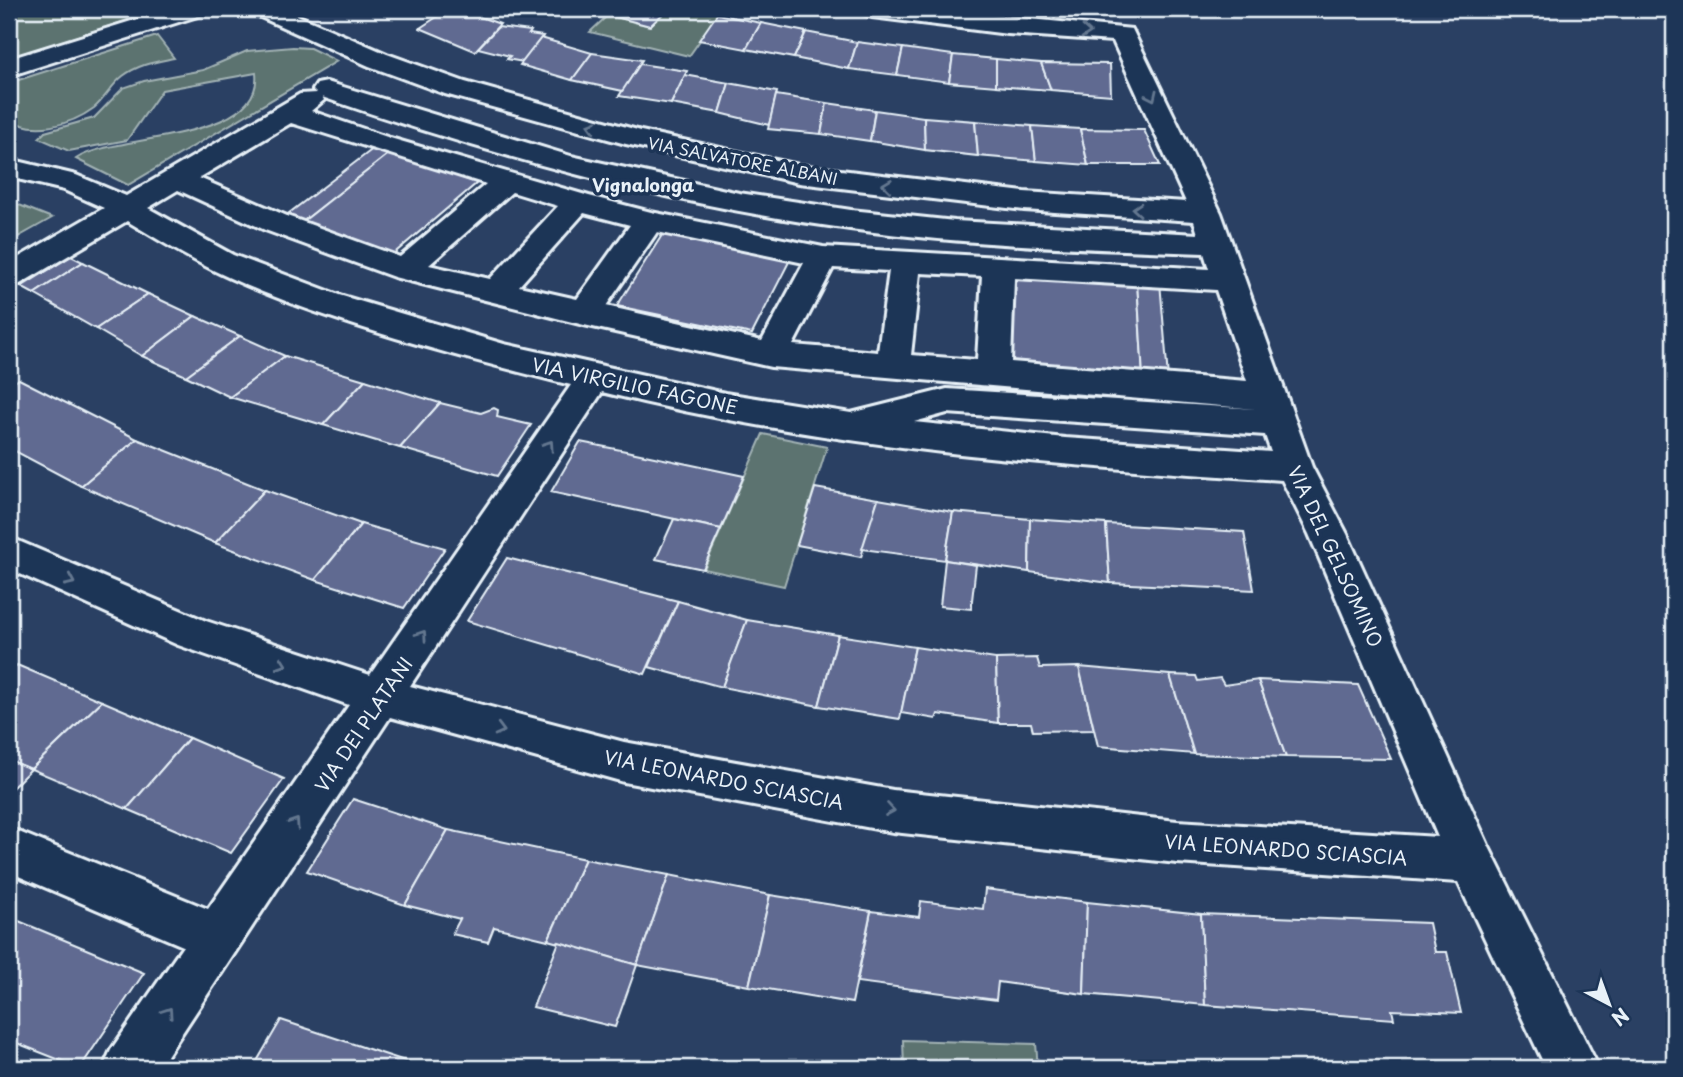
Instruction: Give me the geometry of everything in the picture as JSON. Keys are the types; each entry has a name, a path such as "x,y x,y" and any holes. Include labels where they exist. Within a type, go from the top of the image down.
{"street":[{"path":"9,68 195,9"},
{"name":"VIA SALVATORE ALBANI","path":"263,9 378,60 467,91 636,138 799,174 922,190 1217,246"},
{"path":"306,9 337,41"},
{"name":"VIA DEL GELSOMINO","path":"872,9 1008,26 1123,34 1217,246 1294,467 1334,547 1472,862 1573,1068"},
{"path":"9,276 378,60"},
{"path":"327,90 438,127 602,173 798,212 1021,237 1217,246"},
{"path":"289,113 578,202 649,221 823,257 998,266 1217,246"},
{"path":"602,173 636,138"},
{"path":"9,140 75,185"},
{"name":"VIA VIRGILIO FAGONE","path":"9,168 75,185 223,262 304,294 478,349 594,378 842,426 1065,453 1294,467"},
{"path":"176,178 276,223 405,270 584,314 771,355 994,373 1273,409"},
{"path":"405,270 506,182"},
{"path":"909,226 922,190"},
{"path":"496,292 578,202"},
{"path":"584,314 649,221"},
{"path":"771,355 823,257"},
{"path":"893,365 906,261"},
{"path":"994,373 998,266"},
{"name":"VIA DEI PLATANI","path":"130,1068 594,378"},
{"path":"842,426 947,401 1273,409"},
{"name":"VIA LEONARDO SCIASCIA","path":"9,552 192,633 380,698 624,762 893,811 1177,842 1472,862"},
{"path":"9,850 219,936"}],"green space":[{"path":"9,9 163,9 9,58"},
{"path":"668,9 722,9 689,56 590,32 608,15 649,26"},
{"path":"157,36 174,58 147,64 129,72 85,114 63,123 40,127 18,123 9,118 9,83"},
{"path":"310,48 337,61 128,185 76,159 94,151 211,124 236,112 252,96 256,73 162,90 127,140 69,151 39,138 45,132 94,118 123,88 144,81 203,70 247,51"},
{"path":"9,201 52,218 9,242"},
{"path":"763,434 827,447 784,586 704,569"},
{"path":"903,1040 1036,1044 1038,1068 904,1068"}],"building":[{"path":"449,9 458,9 500,24 475,51 420,28"},
{"path":"582,9 616,9 608,15"},
{"path":"616,9 668,9 650,26 608,15"},
{"path":"717,14 761,23 746,49 699,40"},
{"path":"761,23 806,32 794,58 746,49"},
{"path":"498,27 531,31 529,34 543,36 523,62 507,59 510,56 478,48"},
{"path":"806,32 857,42 849,69 794,58"},
{"path":"541,38 592,53 572,80 520,65"},
{"path":"857,42 903,48 897,75 849,69"},
{"path":"903,48 953,55 949,82 897,75"},
{"path":"592,53 642,60 623,91 572,80"},
{"path":"953,55 996,59 996,86 949,82"},
{"path":"996,59 1041,63 1051,90 996,86"},
{"path":"1041,63 1110,64 1111,95 1051,90"},
{"path":"640,64 687,71 671,104 619,96"},
{"path":"685,75 729,83 720,113 671,104"},
{"path":"729,83 777,92 769,125 720,113"},
{"path":"776,95 827,103 821,134 768,129"},
{"path":"827,103 875,110 870,141 821,134"},
{"path":"875,110 924,117 925,150 870,141"},
{"path":"924,117 975,121 978,156 925,150"},
{"path":"975,121 1032,126 1036,161 978,156"},
{"path":"1032,126 1080,129 1088,165 1036,161"},
{"path":"1080,129 1144,130 1160,165 1088,165"},
{"path":"374,148 390,153 301,223 284,217"},
{"path":"390,153 477,183 391,256 301,223"},
{"path":"664,232 792,256 752,334 617,306"},
{"path":"71,256 83,262 34,294 21,287"},
{"path":"83,262 148,294 96,329 34,294"},
{"path":"1015,273 1137,281 1143,376 1012,367"},
{"path":"1137,281 1160,282 1168,378 1143,376"},
{"path":"148,294 195,316 142,356 96,329"},
{"path":"195,316 240,336 186,376 142,356"},
{"path":"240,336 285,356 230,397 186,376"},
{"path":"285,356 365,380 323,425 230,397"},
{"path":"19,379 137,439 81,486 9,448 9,386"},
{"path":"365,380 440,403 400,448 323,425"},
{"path":"440,403 481,413 494,408 498,410 497,417 531,425 497,476 400,448"},
{"path":"137,439 265,490 215,543 81,486"},
{"path":"580,442 744,476 721,529 551,492"},
{"path":"815,488 878,499 861,557 797,545"},
{"path":"265,490 361,524 315,580 215,543"},
{"path":"878,499 953,512 945,560 862,549"},
{"path":"953,512 1030,519 1029,572 945,560"},
{"path":"674,519 721,529 703,569 656,559"},
{"path":"1030,519 1106,524 1110,583 1029,572"},
{"path":"361,524 445,548 404,608 315,580"},
{"path":"1106,524 1244,532 1254,590 1110,583"},
{"path":"507,558 678,601 645,674 467,621"},
{"path":"945,560 976,565 971,609 940,606"},
{"path":"678,601 747,620 722,687 649,667"},
{"path":"747,620 838,635 819,706 722,687"},
{"path":"838,635 915,647 900,719 819,706"},
{"path":"915,647 996,659 998,723 938,714 936,719 901,713"},
{"path":"1037,658 1040,668 1079,667 1094,730 1033,731 1031,723 998,723 996,659"},
{"path":"17,665 102,701 31,769 9,760 9,672"},
{"path":"1079,667 1170,675 1194,754 1098,746"},
{"path":"1170,675 1196,676 1198,681 1220,678 1224,685 1258,680 1286,757 1194,754"},
{"path":"1258,680 1358,685 1391,759 1286,757"},
{"path":"102,701 189,738 127,809 31,769"},
{"path":"189,738 284,779 231,853 127,809"},
{"path":"9,760 31,769 9,791"},
{"path":"353,799 448,830 405,905 307,871"},
{"path":"448,830 585,859 548,940 494,927 488,942 452,934 460,919 405,905"},
{"path":"585,859 669,875 637,965 548,940"},
{"path":"669,875 770,895 749,986 637,965"},
{"path":"985,889 1087,902 1084,994 998,982 996,1000 857,982 871,911 919,917 921,901 983,909"},
{"path":"770,895 871,911 852,1003 749,986"},
{"path":"1087,902 1201,914 1205,1005 1084,994"},
{"path":"1201,914 1429,923 1435,952 1447,952 1461,1013 1392,1010 1394,1019 1205,1005"},
{"path":"9,917 144,973 80,1068 9,1040"},
{"path":"559,942 637,965 615,1027 533,1007"},
{"path":"281,1020 426,1068 253,1068"}],"district":[{"name":"Vignalonga","path":"643,184"}]}
